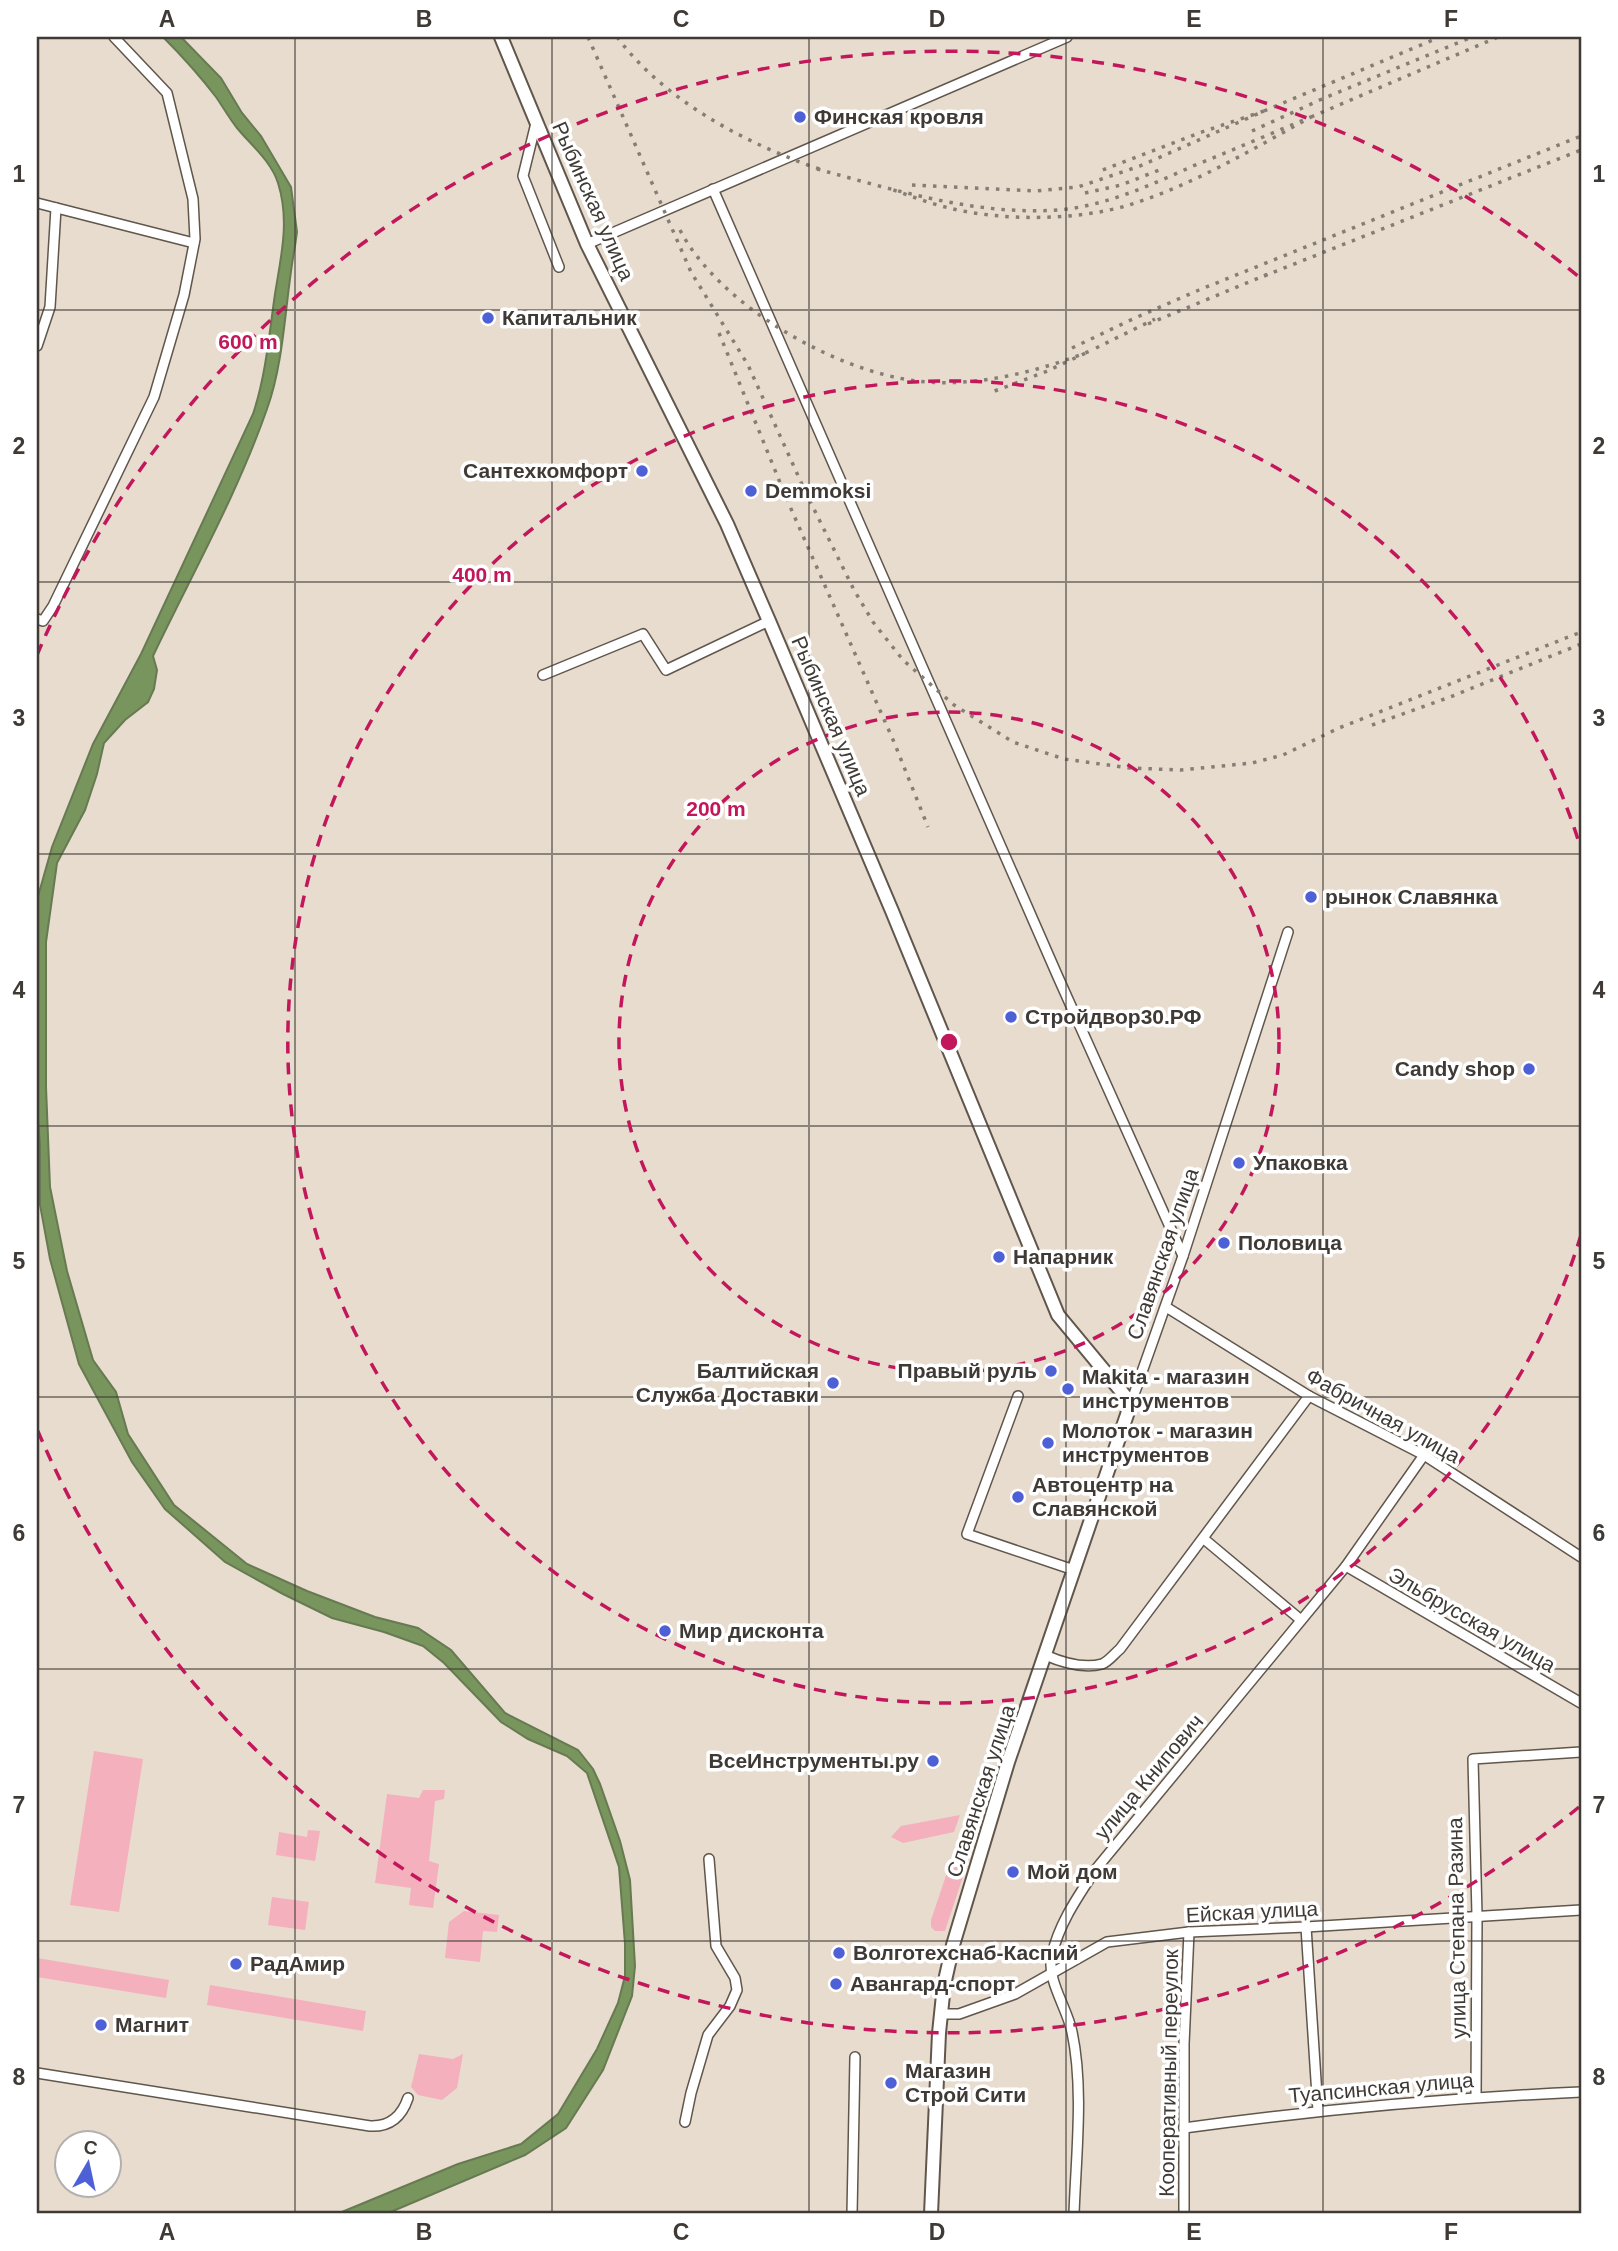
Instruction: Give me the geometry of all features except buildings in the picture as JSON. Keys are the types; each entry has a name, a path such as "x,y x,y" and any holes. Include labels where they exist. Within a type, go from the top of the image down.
{"main road":[{"name":"Рыбинская улица","path":"501,37 587,243 727,524 898,923 1058,1315 1131,1403"},
{"name":"Славянская улица","path":"932,2214 941,2014 953,1945 1004,1775 1131,1403"}],"street":[{"path":"40,620 53,606 154,397 184,295 194,243 193,199 167,93 114,37"},
{"path":"587,243 1067,37"},
{"path":"536,121 523,176 559,267"},
{"path":"713,189 1052,964 1183,1256"},
{"path":"37,203 194,243"},
{"path":"37,346 50,307 56,208"},
{"path":"543,675 643,634 666,670 769,621"},
{"name":"Славянская улица","path":"1131,1403 1183,1256 1288,932"},
{"name":"Фабричная улица","path":"1166,1307 1309,1396 1424,1455 1581,1557"},
{"path":"1018,1396 967,1534 1074,1570"},
{"path":"1045,1656 1059,1662 1104,1664 1119,1649 1204,1539 1309,1396"},
{"name":"улица Книпович","path":"1051,1972 1051,1956 1058,1935 1096,1869 1346,1566 1424,1455"},
{"path":"1204,1539 1301,1620"},
{"name":"Эльбрусская улица","path":"1346,1566 1581,1703"},
{"name":"улица Степана Разина","path":"1476,2096 1477,1915 1473,1759 1581,1752"},
{"path":"685,2122 708,2035 730,2006 737,1990 735,1978 716,1946 709,1859"},
{"name":"Ейская улица","path":"941,2014 959,2014 1014,1994 1107,1942 1189,1932 1581,1910"},
{"path":"1306,1927 1318,2111"},
{"name":"Кооперативный переулок","path":"1184,2214 1184,2044 1189,1932"},
{"path":"1051,1972 1066,2011 1075,2049 1077,2101 1074,2214"},
{"path":"852,2214 855,2057"},
{"path":"37,2073 370,2126 391,2122 402,2112 408,2098"},
{"name":"Туапсинская улица","path":"1184,2128 1318,2111 1476,2096 1581,2092"}],"shaded area":[{"path":"163,37 181,37 221,78 242,113 261,136 291,187 297,232 278,370 255,441 228,503 153,656 157,670 154,689 148,702 125,720 104,743 85,810 57,863 46,942 46,1087 50,1187 67,1271 93,1360 116,1392 128,1434 174,1505 247,1564 375,1617 418,1628 451,1650 505,1713 578,1750 593,1769 600,1784 630,1880 635,1966 632,1996 603,2070 566,2128 525,2155 386,2214 337,2214 458,2164 521,2144 558,2114 597,2049 618,2003 625,1976 619,1867 587,1773 567,1756 528,1739 501,1722 444,1663 423,1646 332,1618 283,1594 225,1562 165,1509 132,1462 79,1364 50,1259 40,1205 37,900 52,847 93,744 141,654 253,414 264,370 283,239 282,197 271,168 237,128 204,81"},
{"path":"94,1751 143,1759 119,1912 70,1905"},
{"path":"423,1790 445,1790 444,1799 435,1801 429,1861 439,1864 433,1908 409,1905 411,1888 375,1883 387,1794 419,1798"},
{"path":"960,1815 954,1832 903,1843 891,1837 901,1826"},
{"path":"308,1830 320,1831 315,1861 276,1855 279,1832 307,1837"},
{"path":"963,1840 971,1845 971,1852 945,1931 935,1931 931,1927 931,1920 957,1843"},
{"path":"272,1897 309,1902 305,1930 268,1925"},
{"path":"464,1911 499,1915 497,1932 483,1931 480,1962 445,1958 449,1922"},
{"path":"37,1958 169,1980 166,1998 37,1977"},
{"path":"210,1985 366,2011 363,2031 207,2005"},
{"path":"419,2054 453,2059 463,2054 457,2088 442,2100 418,2095 411,2087"}],"railway":[{"path":"588,37 691,272 748,365 805,491 854,590 873,622 903,660 954,705 1013,742 1064,759 1130,768 1181,770 1252,763 1283,755 1339,728 1581,632"},
{"path":"617,37 652,75 693,107 761,146 826,170"},
{"path":"1264,111 1440,37"},
{"path":"1252,131 1472,37"},
{"path":"1311,117 1498,37"},
{"path":"912,185 1036,191 1078,187 1140,166 1264,111 1097,172"},
{"path":"817,169 941,201 1005,210 1068,209 1132,192 1311,117 1222,165 1153,197 1086,214 1039,217 992,215 941,206 888,188"},
{"path":"1072,348 1199,290 1581,136"},
{"path":"1264,276 1581,150"},
{"path":"1085,193 1121,185 1162,169"},
{"path":"680,230 698,258 722,284 750,308 816,349 885,375 938,383 983,380 1027,372 1090,351 992,392"},
{"path":"1148,324 1273,272"},
{"path":"1096,348 1155,319"},
{"path":"719,333 788,502 894,742 928,827"},
{"path":"1372,725 1581,644"}],"place":[{"name":"Финская кровля","path":"800,117"},
{"name":"Капитальник","path":"488,318"},
{"name":"Сантехкомфорт","path":"642,471"},
{"name":"Demmoksi","path":"751,491"},
{"name":"рынок Славянка","path":"1311,897"},
{"name":"Стройдвор30.РФ","path":"1011,1017"},
{"name":"Candy shop","path":"1529,1069"},
{"name":"Упаковка","path":"1239,1163"},
{"name":"Половица","path":"1224,1243"},
{"name":"Напарник","path":"999,1257"},
{"name":"Правый руль","path":"1051,1371"},
{"name":"Балтийская Служба Доставки","path":"833,1383"},
{"name":"Makita - магазин инструментов","path":"1068,1389"},
{"name":"Молоток - магазин инструментов","path":"1048,1443"},
{"name":"Автоцентр на Славянской","path":"1018,1497"},
{"name":"Мир дисконта","path":"665,1631"},
{"name":"ВсеИнструменты.ру","path":"933,1761"},
{"name":"Мой дом","path":"1013,1872"},
{"name":"Волготехснаб-Каспий","path":"839,1953"},
{"name":"РадАмир","path":"236,1964"},
{"name":"Авангард-cпорт","path":"836,1984"},
{"name":"Магнит","path":"101,2025"},
{"name":"Магазин Строй Сити","path":"891,2083"}]}
